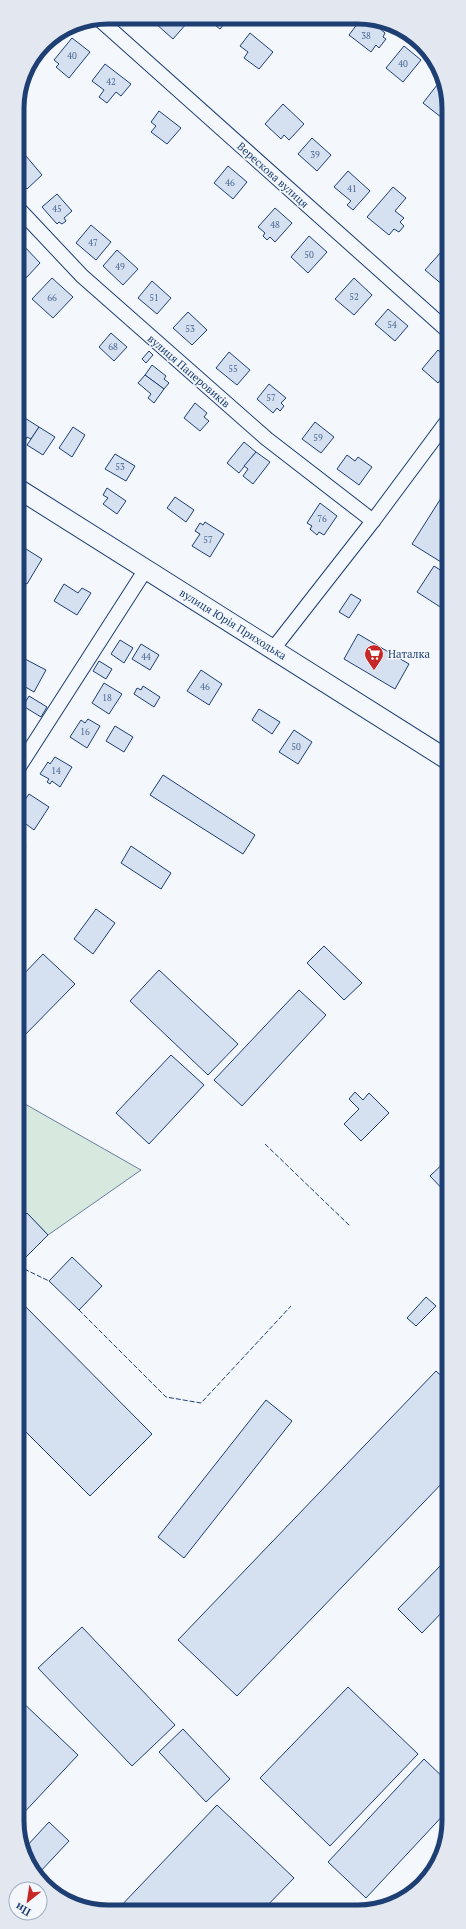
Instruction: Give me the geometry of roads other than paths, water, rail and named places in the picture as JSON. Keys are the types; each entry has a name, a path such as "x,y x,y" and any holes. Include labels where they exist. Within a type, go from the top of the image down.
{"street":[{"name":"Верескова вулиця","path":"105,24 442,326"},
{"name":"вулиця Паперовиків","path":"24,215 82,276 261,434 373,521"},
{"path":"272,649 373,521 442,428"},
{"name":"вулиця Юрія Приходька","path":"24,492 442,756"},
{"path":"24,759 146,569"}],"place":[{"name":"Наталка","path":"374,671"}]}
